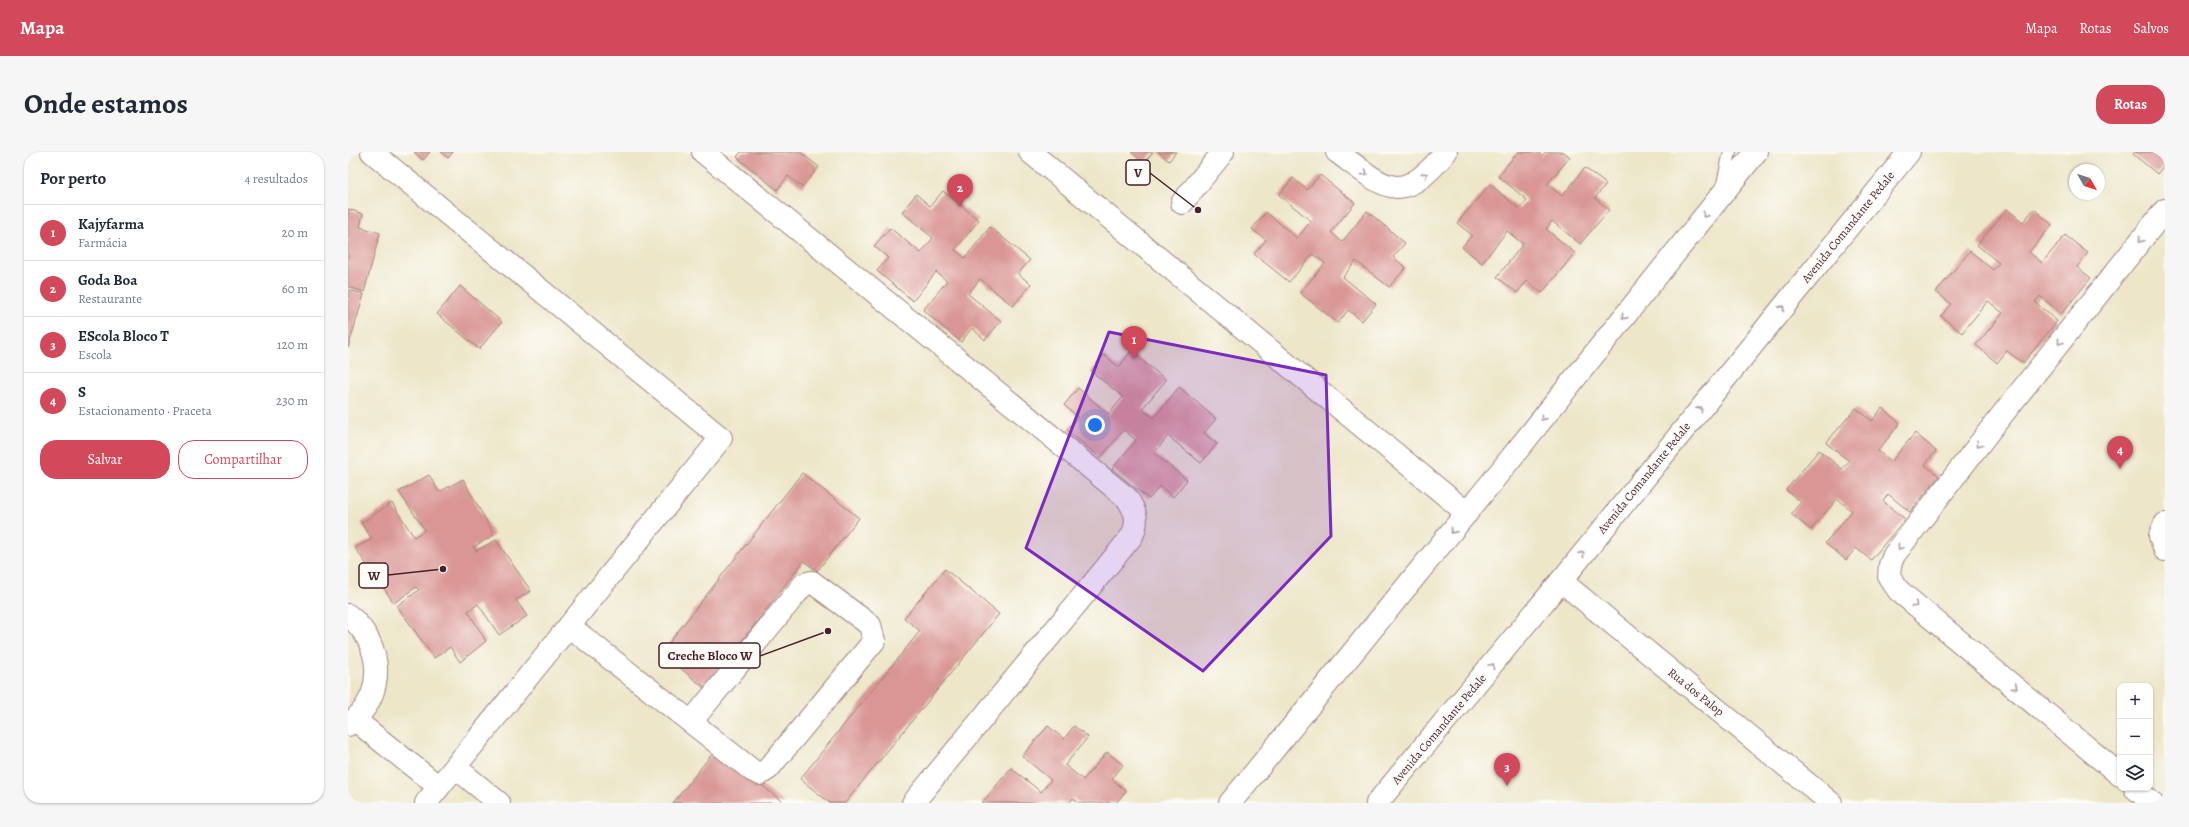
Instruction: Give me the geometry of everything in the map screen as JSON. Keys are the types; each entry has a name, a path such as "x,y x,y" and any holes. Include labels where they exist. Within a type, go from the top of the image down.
{"street":[{"path":"348,615 358,623 369,637 375,654 377,672 374,690 366,706 352,723 432,795 721,438 372,152"},
{"path":"703,152 1127,498 1137,517 1136,526 1132,536 913,803"},
{"path":"1030,152 1467,513"},
{"path":"1182,203 1223,152"},
{"path":"1337,152 1372,178 1385,186 1397,189 1417,180 1431,170 1446,152"},
{"path":"1230,803 1467,513 1756,152"},
{"name":"Avenida Comandante Pedale","path":"1377,803 1561,581 1909,152"},
{"path":"2117,772 1899,591 1889,576 1890,565 1894,556 1989,431 2165,210"},
{"path":"2165,524 2160,536 2165,550"},
{"name":"Rua dos Palop","path":"1561,581 1832,803"},
{"path":"569,626 691,722 760,774 768,769 874,641 870,625 812,582 804,584 691,722"},
{"path":"455,767 499,803"},
{"path":"2138,791 2152,803"}],"lane":[{"path":"1720,196 1730,152"}],"highlighted area":[{"path":"1109,332 1326,375 1331,536 1203,671 1026,548"}],"building":[{"path":"414,152 430,152 423,160"},
{"path":"441,152 453,152 448,158"},
{"path":"741,152 800,152 819,167 802,187 788,176 777,190 737,157"},
{"path":"1131,152 1153,152 1144,163"},
{"path":"1158,152 1176,152 1169,161"},
{"path":"1518,152 1538,152 1542,156 1545,152 1564,152 1570,157 1547,184 1562,196 1585,168 1606,184 1595,198 1609,210 1580,244 1552,221 1546,229 1575,253 1542,293 1527,281 1517,293 1497,277 1523,244 1507,231 1482,263 1462,247 1472,235 1457,223 1490,184 1519,209 1527,200 1498,176"},
{"path":"2134,152 2165,152 2165,164 2157,174 2133,154"},
{"path":"1320,175 1355,203 1331,232 1342,242 1367,211 1405,243 1393,257 1406,268 1389,287 1356,261 1343,277 1376,304 1362,321 1348,310 1338,323 1300,293 1325,263 1313,254 1289,282 1254,254 1266,240 1252,229 1266,212 1297,238 1311,221 1279,195 1293,178 1307,190"},
{"path":"943,191 979,220 955,250 965,258 990,227 1030,260 1018,274 1031,284 1013,306 980,279 968,294 1001,321 985,340 972,328 961,342 923,310 947,281 936,272 913,301 877,271 888,258 874,246 890,228 921,253 933,238 902,212 916,194 930,206"},
{"path":"348,209 363,214 360,227 380,233 364,292 348,287"},
{"path":"2007,209 2023,222 2034,209 2052,225 2029,252 2042,263 2065,235 2088,253 2077,267 2091,278 2061,314 2040,296 2035,302 2057,321 2023,363 2007,351 1997,363 1976,345 2003,313 1988,301 1962,333 1941,316 1951,304 1936,292 1970,251 1993,270 1999,263 1977,245"},
{"path":"460,286 502,322 479,349 437,314"},
{"path":"348,290 364,294 348,348"},
{"path":"1131,351 1166,380 1142,409 1154,418 1179,387 1216,419 1204,433 1217,444 1201,463 1168,436 1154,453 1187,480 1173,497 1160,486 1149,499 1112,469 1136,440 1124,430 1100,458 1067,430 1078,417 1064,405 1078,388 1109,414 1123,397 1091,371 1104,355 1119,367"},
{"path":"1856,408 1872,421 1882,408 1900,423 1878,451 1891,462 1915,433 1936,451 1925,465 1939,476 1910,512 1888,494 1883,501 1905,519 1871,560 1856,548 1846,560 1825,543 1852,511 1837,499 1811,530 1791,514 1801,502 1786,490 1819,450 1842,469 1849,461 1826,443"},
{"path":"802,473 859,518 817,571 804,561 705,688 661,653"},
{"path":"429,475 439,492 463,479 494,535 473,547 476,551 496,540 531,591 516,600 527,616 499,635 478,604 468,611 486,641 460,662 450,647 434,658 397,606 419,590 416,587 394,603 355,548 372,539 361,523 392,503 414,537 425,530 399,492"},
{"path":"945,569 999,614 845,803 830,803 800,779 920,631 904,618"},
{"path":"1048,726 1064,739 1074,726 1088,737 1065,765 1083,780 1107,752 1123,765 1112,779 1126,791 1116,803 1079,803 1073,798 1069,803 982,803 1011,768 1041,792 1051,780 1022,756"},
{"path":"716,749 784,803 673,803"}],"place":[{"name":"Goda Boa","path":"960,207"},
{"name":"V","path":"1198,210"},
{"name":"Kajyfarma","path":"1134,359"},
{"name":"S","path":"2120,469"},
{"name":"W","path":"443,569"},
{"name":"Creche Bloco W","path":"828,631"},
{"name":"EScola Bloco T","path":"1507,786"}]}
